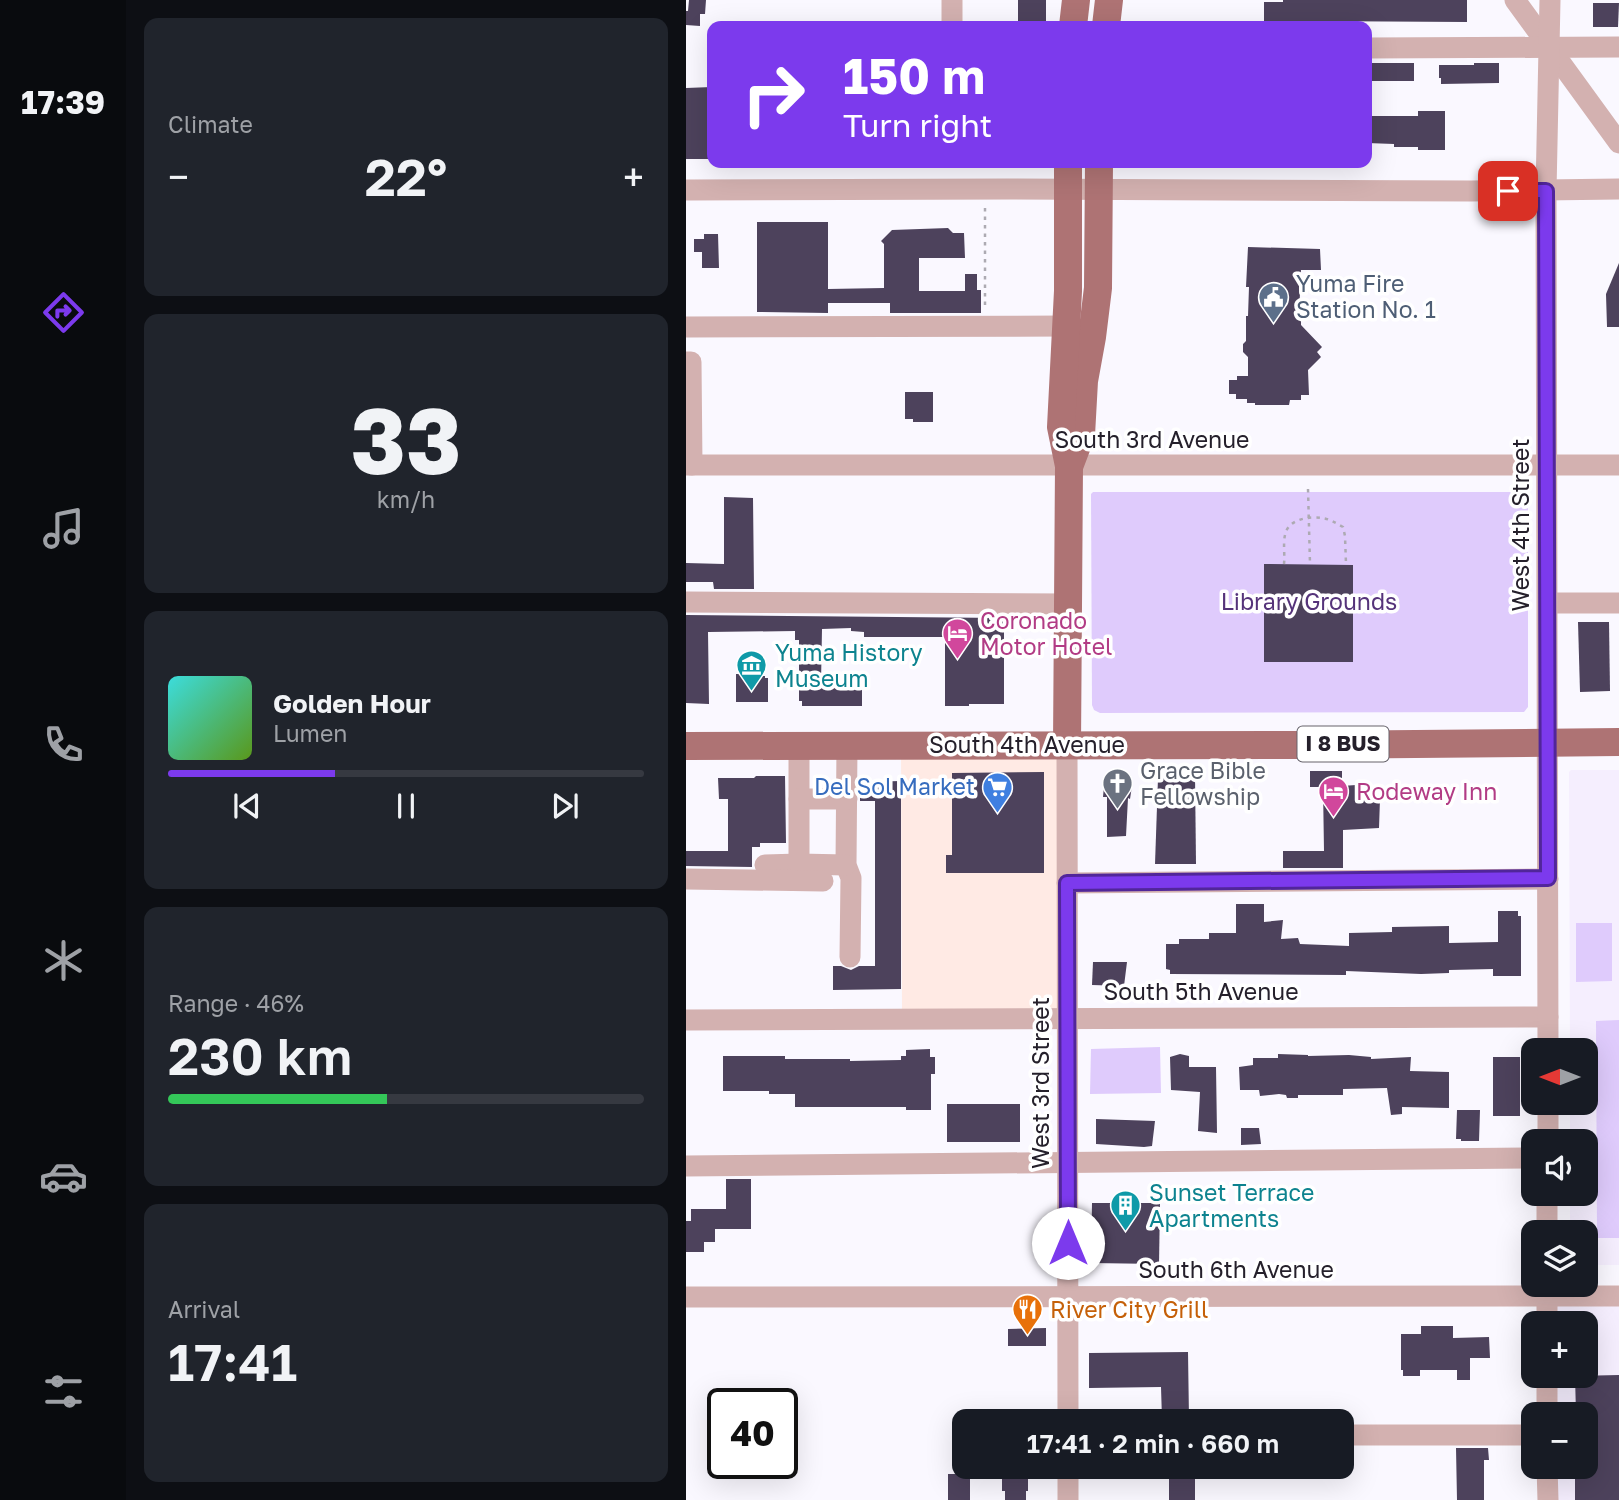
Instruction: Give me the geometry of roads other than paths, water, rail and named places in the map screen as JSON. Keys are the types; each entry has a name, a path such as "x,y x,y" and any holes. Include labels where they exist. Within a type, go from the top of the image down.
{"main road":[{"path":"1074,21 1076,0"},
{"path":"1107,21 1109,0"},
{"path":"1067,745 1069,466 1061,427 1067,326 1068,176"},
{"path":"1069,466 1081,435 1084,381 1098,288 1098,176"},
{"name":"South 4th Avenue","path":"686,746 1619,742"}],"street":[{"path":"952,0 952,21"},
{"path":"1515,0 1619,143"},
{"name":"West 4th Street","path":"1548,1038 1546,191 1550,0"},
{"path":"1372,48 1619,47"},
{"path":"686,190 1068,176 1546,191 1619,189"},
{"path":"686,327 1067,326"},
{"path":"686,362 691,362 689,465"},
{"name":"South 3rd Avenue","path":"689,465 1619,466"},
{"path":"686,602 1068,604"},
{"path":"1548,603 1619,603"},
{"path":"799,745 799,864"},
{"path":"847,745 846,865 851,878 850,957"},
{"name":"West 3rd Street","path":"1067,745 1068,1409"},
{"path":"799,799 847,799"},
{"path":"765,865 846,865"},
{"path":"1067,883 1548,878"},
{"path":"686,879 823,881"},
{"name":"South 5th Avenue","path":"686,1020 1548,1017"},
{"path":"686,1166 1521,1158"},
{"name":"South 6th Avenue","path":"686,1297 1068,1297 1521,1290"},
{"name":"South 6th Avenue","path":"1598,1294 1619,1296"},
{"path":"1354,1435 1521,1434"},
{"path":"1068,1479 1068,1500"},
{"path":"1548,1479 1548,1500"}],"place":[{"name":"Yuma Fire Station No. 1","path":"1273,324"},
{"name":"Coronado Motor Hotel","path":"957,661"},
{"name":"Yuma History Museum","path":"752,693"},
{"name":"Grace Bible Fellowship","path":"1117,811"},
{"name":"Del Sol Market","path":"998,814"},
{"name":"Rodeway Inn","path":"1333,819"},
{"name":"Sunset Terrace Apartments","path":"1126,1233"},
{"name":"River City Grill","path":"1027,1337"}],"park label":[{"name":"Library Grounds","path":"1309,602"}]}
